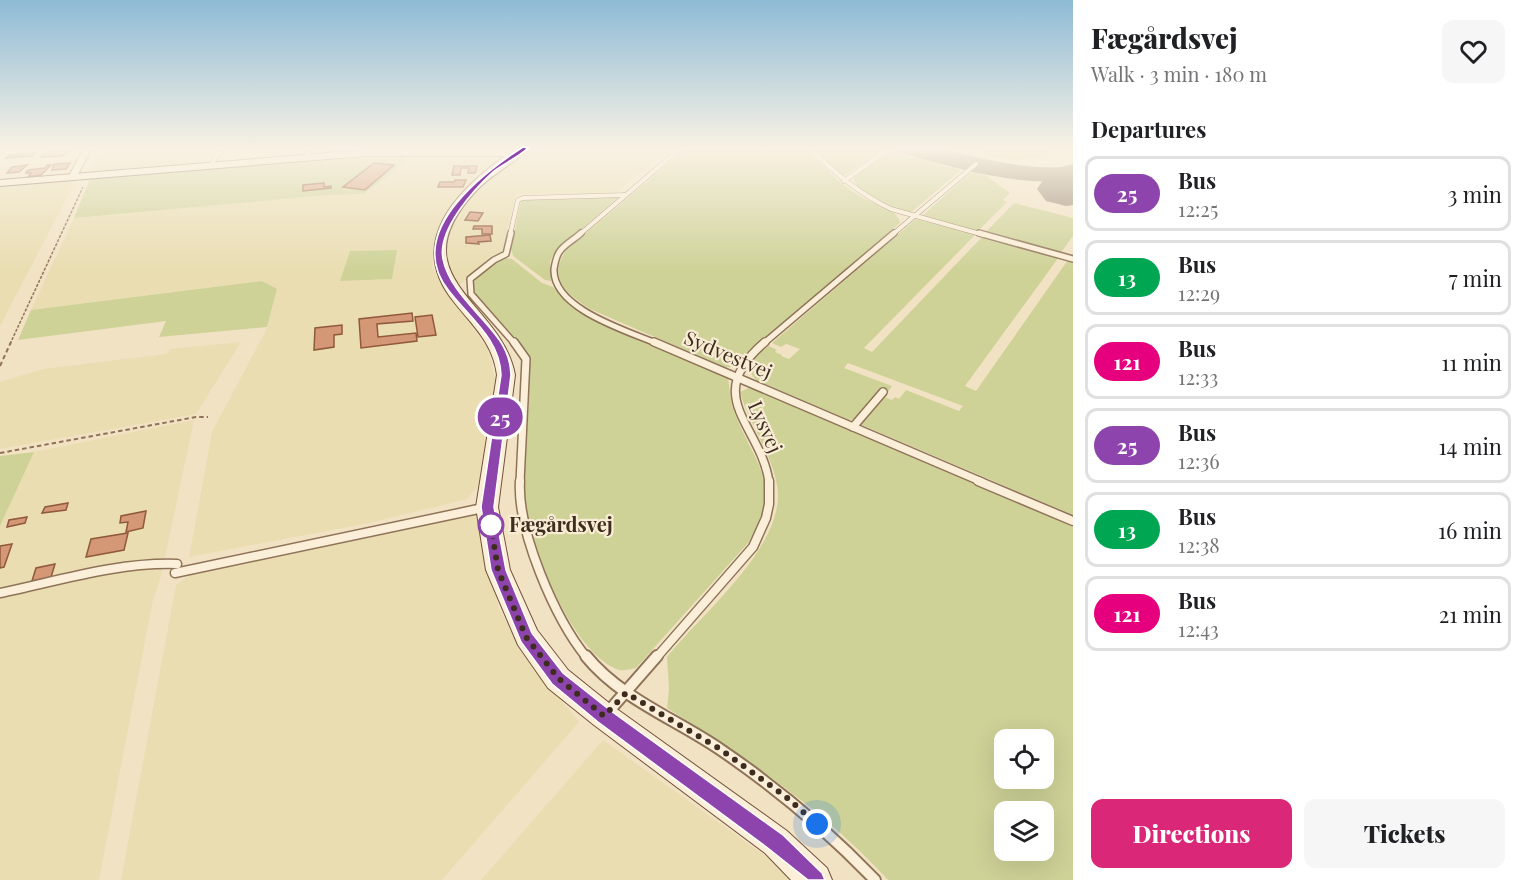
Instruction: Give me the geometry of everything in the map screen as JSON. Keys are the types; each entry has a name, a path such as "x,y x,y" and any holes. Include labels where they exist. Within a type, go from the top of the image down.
{"street":[{"path":"473,189 445,226 438,258 450,288 499,345 505,360 506,375 488,507 498,570 526,637 558,678 604,716 776,842 815,880"}],"lane":[{"name":"Sydvestvej","path":"632,189 560,252 554,262 553,274 557,286 574,303 600,319 1073,521"},
{"path":"855,189 867,198 913,216 1073,259"},
{"name":"Lysvej","path":"604,716 753,547 765,527 770,502 769,477 740,416 734,397 742,368 751,354 946,189"},
{"path":"625,195 523,198 519,200 506,254 483,267 470,279 471,294 522,351 526,359 519,494 531,553 575,643 596,669 626,693 720,749 785,796 848,852 875,880"},
{"path":"853,427 883,392"},
{"path":"0,593 151,563 176,569 488,507"}],"path":[{"path":"0,366 69,213 82,189"},
{"path":"0,453 196,417 208,417"}],"shaded area":[{"path":"0,189 71,189 0,326"},
{"path":"369,189 466,189 437,231 432,266 488,349 495,380 478,486 467,499 369,523 189,557 212,432 267,328 277,289 262,281 31,310 74,218 329,195 364,194","holes":["397,250 392,279 340,281 350,251"]},
{"path":"479,189 620,189 614,194 516,194 501,255 493,254 459,286 447,267 446,260 447,235 453,223"},
{"path":"241,342 196,414 0,449 0,382 43,369 167,354 170,349"},
{"path":"194,420 161,576 153,600 99,880 0,880 0,526 34,452"},
{"path":"476,515 499,609 535,669 579,722 442,880 121,880 176,585 191,574"},
{"path":"603,740 799,880 481,880"}],"green space":[{"path":"86,189 370,189 364,194 329,195 74,218"},
{"path":"638,189 849,189 890,210 900,223 743,356 733,367 724,367 590,309 567,291 559,277 558,268 567,249"},
{"path":"860,189 938,189 910,213 876,200"},
{"path":"952,189 1005,189 1010,193 1003,200 1007,202 977,232 921,217"},
{"path":"619,197 558,249 550,261 551,281 545,280 513,256 511,249 521,200"},
{"path":"1014,203 1073,218 1073,236 1060,254 986,232"},
{"path":"916,219 975,235 864,348 872,352 982,237 1059,257 965,386 976,391 1068,260 1073,261 1073,515 862,425 860,422 882,396 892,400 895,397 899,399 906,390 959,411 963,406 848,363 844,368 892,386 888,392 881,389 854,419 849,420 757,381 752,375 751,361 769,346 777,350 775,352 781,356 789,359 800,349 786,344 781,347 772,343"},
{"path":"397,250 392,279 340,281 350,251"},
{"path":"504,258 512,259 542,283 553,287 569,305 585,315 728,378 733,410 763,476 764,505 748,543 636,668 619,670 601,659 584,641 568,618 542,564 526,511 523,487 529,358 521,344 477,296 472,287 485,268"},
{"path":"262,281 277,289 267,327 159,337 166,321 18,340 31,310"},
{"path":"751,387 1073,527 1073,880 888,880 838,831 783,786 667,708 669,689 667,657 720,599 756,554 769,531 777,508 777,485 774,473 740,392"},
{"path":"34,452 0,526 0,456"}],"building":[{"path":"470,212 483,213 478,221 465,220"},
{"path":"474,226 492,226 492,234 482,234 482,229 473,229"},
{"path":"490,235 491,241 478,242 479,244 466,243 466,237"},
{"path":"412,313 413,321 377,324 378,337 416,333 417,341 361,348 359,319"},
{"path":"432,315 436,335 418,337 415,317"},
{"path":"342,325 342,334 334,335 334,347 314,350 315,328"},
{"path":"68,503 66,510 42,513 45,507"},
{"path":"146,511 143,528 126,532 128,522 120,523 121,516"},
{"path":"27,517 25,523 7,527 9,520"},
{"path":"128,533 124,550 86,557 91,539"},
{"path":"12,544 4,567 0,568 0,546"},
{"path":"55,564 51,577 32,581 36,568"}],"bus line":[{"name":"25","path":"472,189 445,226 438,258 450,288 499,345 505,360 506,375 488,507 498,570 526,637 558,678 604,716 776,842 815,880"}],"place":[{"name":"Fægårdsvej","path":"491,525"}],"route":[{"path":"491,525 490,520 498,570 511,603 526,637 558,678 604,716 626,693 669,721 720,749 785,796 817,824"}]}
